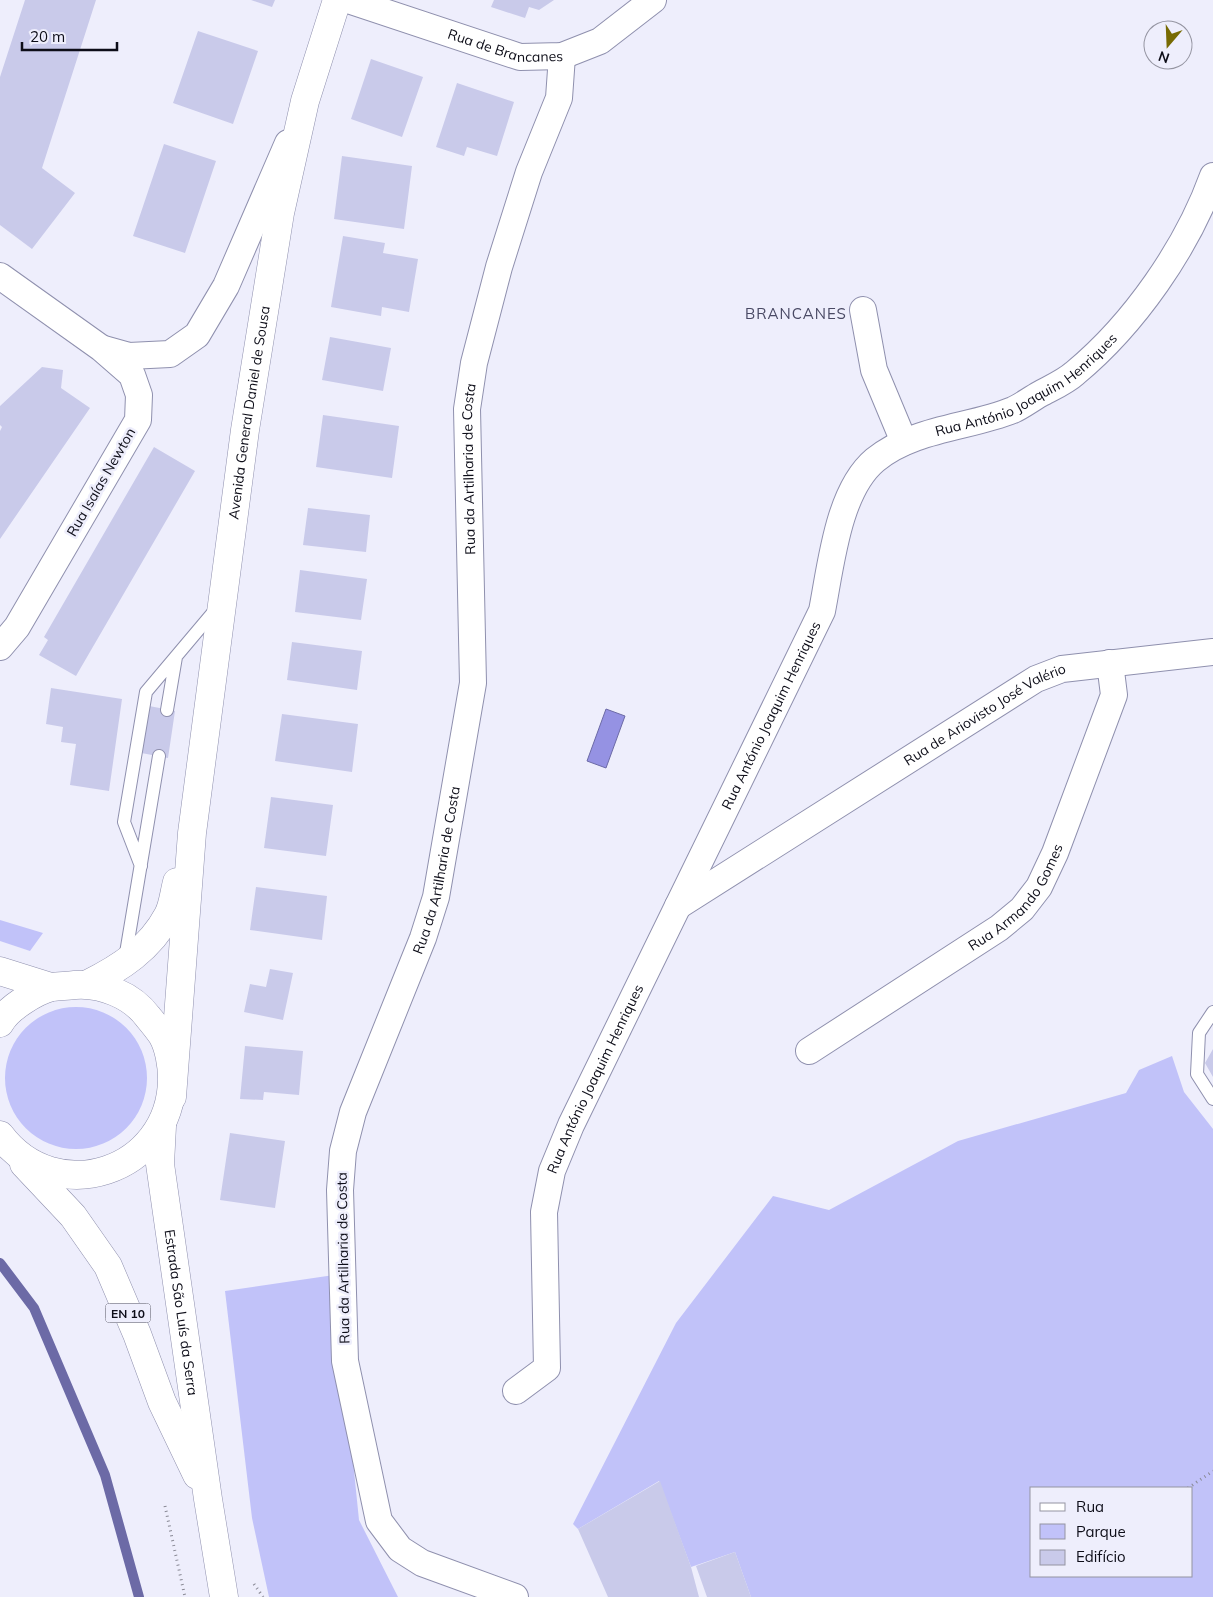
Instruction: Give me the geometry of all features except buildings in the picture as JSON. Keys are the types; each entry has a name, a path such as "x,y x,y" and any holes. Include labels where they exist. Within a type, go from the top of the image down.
{"main road":[{"name":"Avenida General Daniel de Sousa","path":"192,833 244,430 280,213 305,101 337,0"},
{"path":"88,984 142,951 168,915 192,833"},
{"path":"172,1097 192,833"},
{"name":"EN 10","path":"0,971 51,987"},
{"name":"EN 10","path":"0,1023 17,1004 51,987 88,984 122,995 143,1010 163,1036 172,1066 172,1097 162,1126 144,1149 120,1166 100,1173 69,1176 39,1168 6,1143"},
{"name":"Estrada São Luís da Serra","path":"162,1126 160,1164 224,1597"},
{"name":"Estrada São Luís da Serra","path":"6,1143 73,1216 108,1266 137,1334 162,1402 208,1499"}],"street":[{"name":"Rua de Brancanes","path":"348,0 520,56 562,56 600,41 653,0"},
{"name":"Rua da Artilharia de Costa","path":"515,1597 422,1563 400,1550 380,1521 344,1360 340,1190 343,1151 353,1112 423,938 436,897 473,683 467,409 474,364 499,267 529,172 559,98 562,56"},
{"path":"101,348 129,356 170,354 197,335 226,286 305,101"},
{"name":"Rua António Joaquim Henriques","path":"516,1391 547,1368 544,1212 552,1171 571,1125 822,611 840,523 853,487 875,460 904,442 1014,410 1074,374 1117,334 1163,272 1202,208 1213,176"},
{"name":"Rua Isaías Newton","path":"0,276 101,348 132,376 139,395 138,420 17,627 0,647"},
{"path":"863,310 874,370 904,442"},
{"name":"Rua de Ariovisto José Valério","path":"678,906 782,842 1036,678 1062,668 1213,652"},
{"name":"Rua Armando Gomes","path":"809,1051 999,928 1027,902 1039,887 1055,853 1114,695 1110,663"}],"lane":[{"path":"141,866 124,822 146,692 221,604"},
{"path":"167,710 177,655"},
{"path":"125,963 159,756"},
{"path":"1213,1012 1199,1033 1197,1074 1213,1098"}],"path":[{"path":"1189,1487 1213,1471"},
{"path":"165,1506 185,1597"}],"green space":[{"path":"0,920 43,933 30,951 0,941"},
{"path":"76,1007 90,1008 103,1013 115,1019 126,1028 135,1039 141,1051 146,1064 146,1092 141,1105 135,1117 126,1128 115,1137 103,1143 90,1148 76,1149 62,1148 49,1143 37,1137 26,1128 17,1117 11,1105 6,1092 5,1078 6,1064 11,1051 17,1039 26,1028 37,1019 49,1013 62,1008"},
{"path":"1172,1056 1184,1092 1213,1129 1213,1597 751,1597 735,1552 691,1567 659,1481 578,1529 573,1524 676,1323 773,1196 829,1210 958,1141 1126,1093 1139,1070"},
{"path":"334,1275 359,1520 398,1597 269,1597 252,1518 225,1291"}],"shaded area":[{"path":"606,709 625,716 606,768 587,761"}],"waterway":[{"path":"0,1263 34,1308 105,1475 139,1597"}],"district":[{"name":"BRANCANES","path":"796,313"}]}
